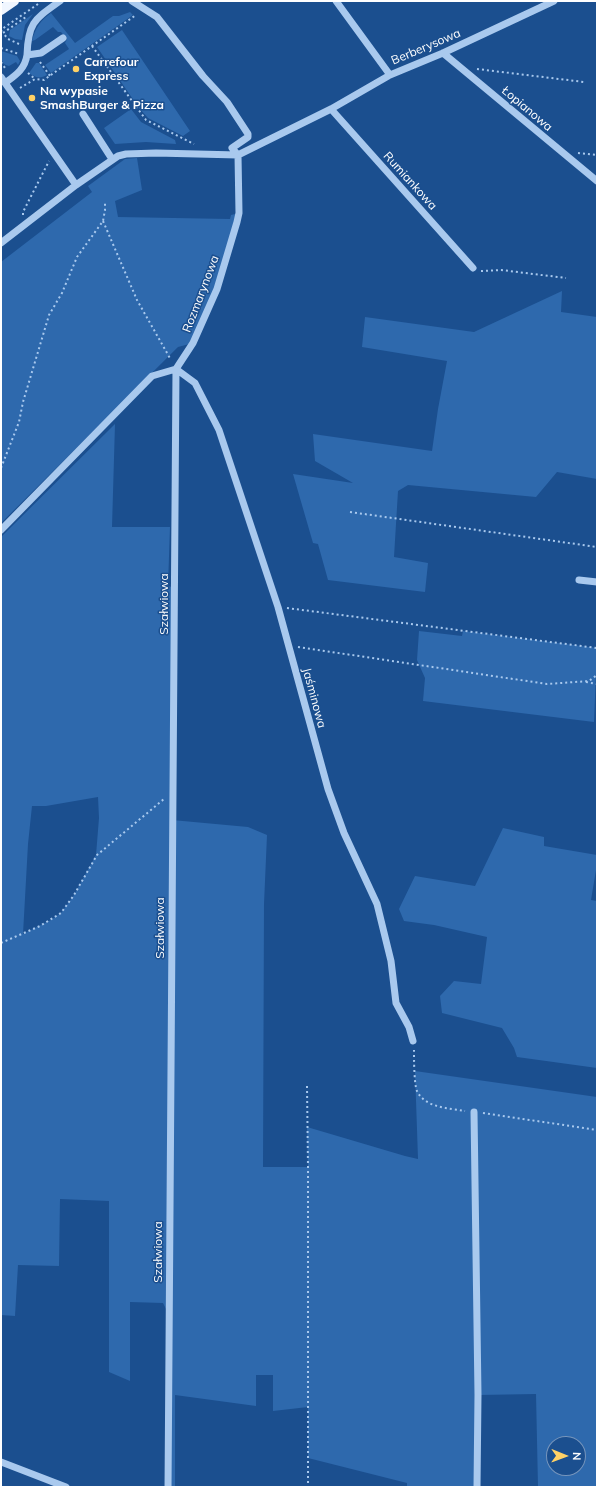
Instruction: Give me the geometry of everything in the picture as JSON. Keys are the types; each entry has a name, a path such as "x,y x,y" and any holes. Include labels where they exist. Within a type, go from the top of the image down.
{"main road":[{"path":"1,10 14,1"}],"street":[{"path":"60,1 40,15 34,22 28,35 27,55 24,67 17,74 3,80 76,185"},
{"path":"132,1 144,9"},
{"name":"Berberysowa","path":"336,1 390,75 443,53 554,1"},
{"name":"Rozmarynowa","path":"144,9 157,17 203,76 227,102 248,134 248,137 232,148 238,155 238,214 232,242 214,295 193,344 176,369"},
{"path":"27,55 41,53 63,38"},
{"name":"Łopianowa","path":"443,53 597,181"},
{"path":"1,243 112,159 126,154 156,153 238,155 331,109 390,75"},
{"name":"Rumiankowa","path":"331,109 472,268"},
{"path":"83,114 112,159"},
{"path":"1,530 152,376 176,369"},
{"name":"Jaśminowa","path":"176,369 194,383 219,430 278,607 328,789 344,832 377,904 391,960 396,1003 409,1026 413,1041"},
{"name":"Szałwiowa","path":"168,1487 176,369"},
{"path":"579,580 597,582"},
{"path":"474,1112 478,1395 477,1487"},
{"path":"1,1462 66,1487"}],"path":[{"path":"2,33 2,29 42,1"},
{"path":"27,73 34,79 44,80 144,9"},
{"path":"2,33 29,15"},
{"path":"2,33 14,43 22,44"},
{"path":"92,46 146,120 192,144 198,145"},
{"path":"1,48 17,54 27,55"},
{"path":"37,61 42,63 50,76"},
{"path":"1,62 5,68 10,68"},
{"path":"460,67 584,82"},
{"path":"24,76 29,70"},
{"path":"18,86 19,89 34,79"},
{"path":"27,223 22,212 53,153"},
{"path":"1,468 19,422 23,402 49,315 62,293 77,257 103,221 105,202"},
{"path":"103,221 137,300 176,369"},
{"path":"472,268 481,271 501,270 566,278"},
{"path":"350,512 597,546"},
{"path":"278,607 597,648"},
{"path":"289,646 547,684 589,681 597,675"},
{"path":"582,681 597,684"},
{"path":"1,943 40,926 61,912 74,895 96,855 172,792"},
{"path":"413,1041 416,1090 422,1098 438,1107 597,1130"},
{"path":"307,1086 308,1487"}],"shaded area":[{"path":"130,12 133,15 51,73 45,65 69,49 65,43 67,39 61,32 58,32 53,27 32,41 37,28 44,18 51,13 75,43 113,16 119,16"},
{"path":"33,14 25,25 22,40 9,36 10,30"},
{"path":"122,30 190,131 183,136 148,118 139,108 97,47"},
{"path":"1,51 17,56 20,61 18,65 16,62 9,66 4,64 1,59"},
{"path":"36,63 39,63 47,75 38,77 29,73"},
{"path":"131,109 141,122 175,140 176,144 146,142 115,144 104,128"},
{"path":"137,158 142,190 115,201 118,217 230,219 231,215 239,213 232,242 193,343 178,347 1,523 1,262 92,192 88,186 125,159"},
{"path":"562,291 561,312 597,317 597,479 557,472 536,497 408,485 398,491 394,557 428,563 425,592 328,580 318,544 313,543 293,474 353,483 315,461 313,434 432,451 447,361 362,347 365,317 474,332"},
{"path":"115,424 112,527 170,527 168,586 175,588 172,820 248,827 267,835 264,904 263,1167 308,1167 307,1127 418,1159 415,1071 597,1097 597,1487 538,1487 536,1394 478,1395 477,1487 407,1487 407,1483 308,1458 308,1407 273,1411 273,1375 256,1375 256,1406 175,1395 175,1487 168,1487 169,1315 163,1303 130,1302 130,1381 109,1372 109,1201 60,1199 59,1266 18,1265 15,1316 1,1315 1,537","holes":["98,797 99,818 96,855 74,895 61,913 51,920 23,934 28,844 32,806 46,806"]},
{"path":"419,631 462,636 463,631 597,648 594,722 423,701 425,678 417,660"},
{"path":"503,828 544,837 544,846 597,855 591,900 597,901 597,1068 517,1057 514,1048 502,1028 442,1013 440,996 454,981 481,984 487,937 434,925 404,921 399,909 415,876 475,886"}],"place":[{"name":"Carrefour Express","path":"76,69"},
{"name":"Na wypasie SmashBurger & Pizza","path":"32,98"}]}
